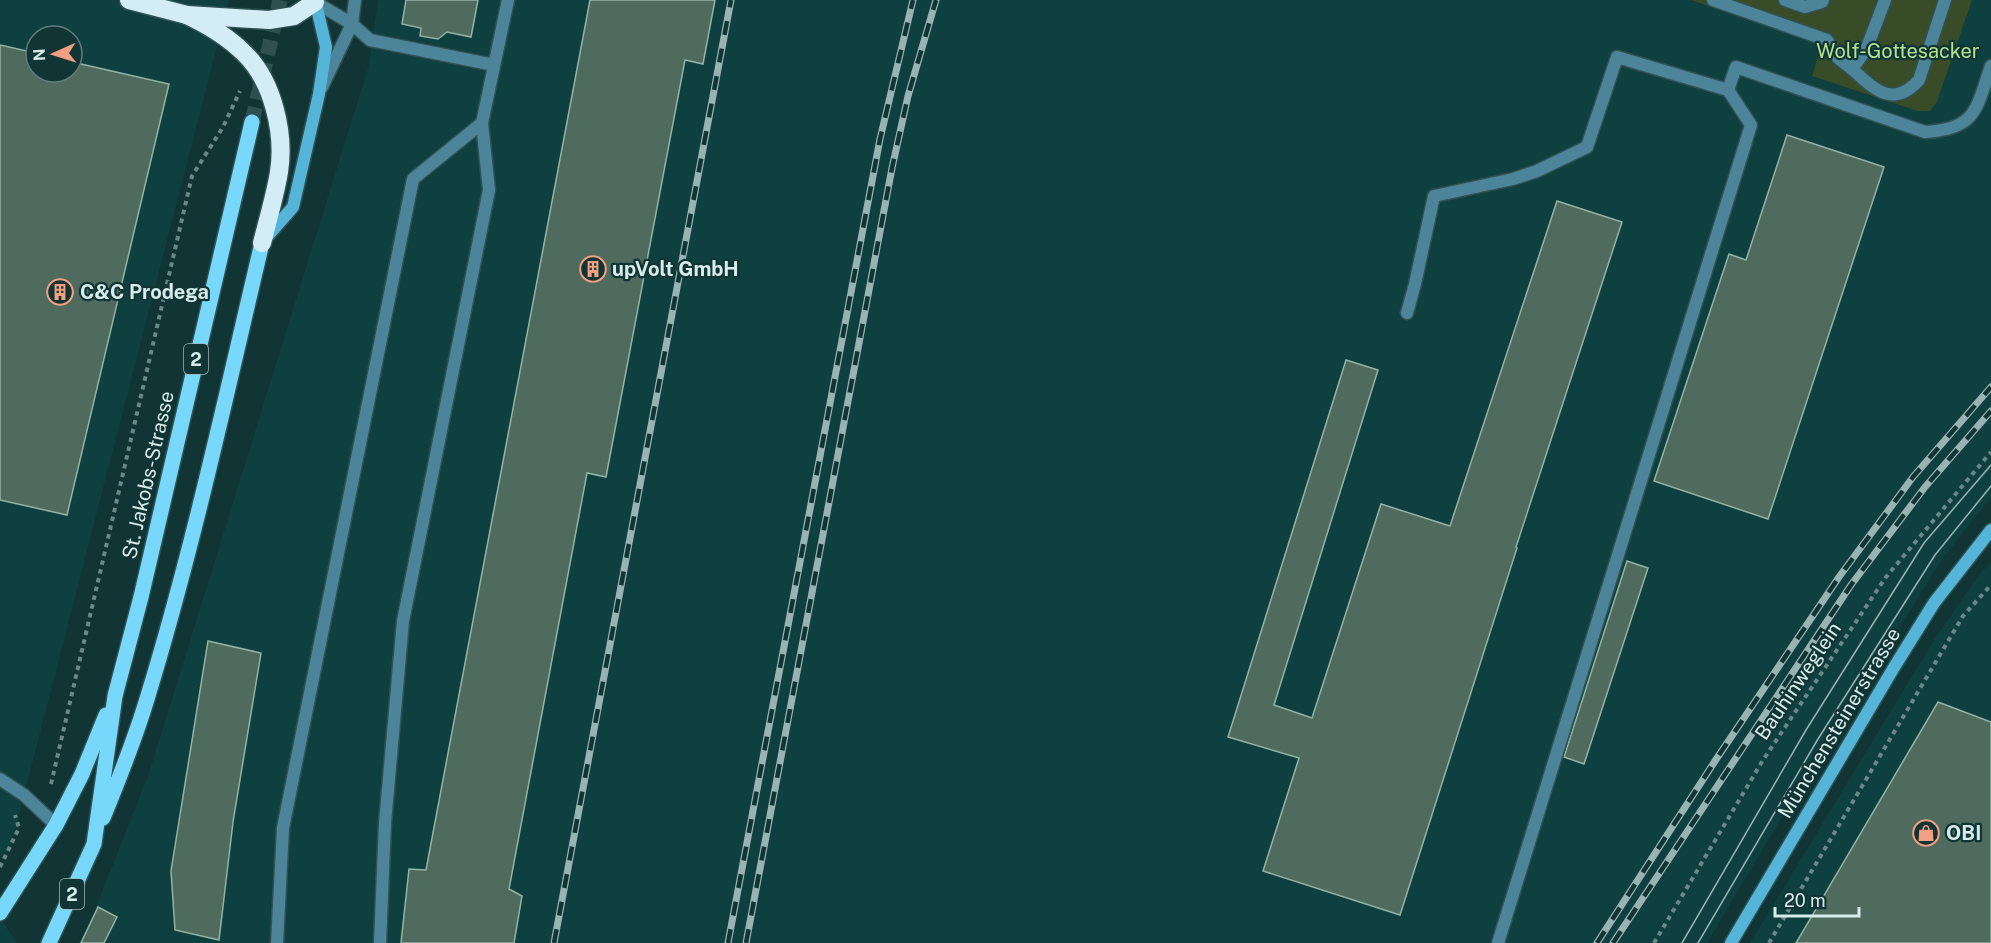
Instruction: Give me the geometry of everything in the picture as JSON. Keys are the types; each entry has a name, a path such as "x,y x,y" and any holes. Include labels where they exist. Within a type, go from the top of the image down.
{"highway":[{"path":"129,0 187,15 269,20 294,16 312,1"},
{"path":"187,15 215,29 245,54 263,79 275,105 279,169 262,243"}],"main road":[{"path":"94,844 147,698 197,517 262,243 293,207 319,94 326,47 312,1"},
{"name":"St. Jakobs-Strasse","path":"49,943 94,844 115,696 141,597 252,122"},
{"name":"Münchensteinerstrasse","path":"1731,943 1934,603 1991,530"},
{"name":"St. Jakobs-Strasse","path":"0,913 56,825 82,774 115,696"}],"street":[{"path":"319,94 352,24 355,0"},
{"path":"380,943 385,823 403,621 489,190 482,123 508,0"},
{"path":"1785,0 1805,7 1823,0"},
{"path":"1852,69 1866,50 1885,0"},
{"path":"1720,1 1827,40 1838,58 1874,88 1893,95 1903,93 1919,81 1945,0"},
{"path":"312,1 352,24 370,40 494,65"},
{"path":"1407,313 1434,196 1513,179 1537,171 1587,147 1617,57 1728,90 1751,125 1498,943"},
{"path":"1728,90 1736,67 1925,132 1945,131 1963,124 1977,107 1991,66"},
{"path":"277,943 283,828 413,179 482,123"},
{"path":"0,778 24,795 56,825"}],"path":[{"path":"56,825 51,784 192,176 223,127 240,91"},
{"name":"Bauhinweglein","path":"1654,943 1763,760 1886,577 1991,452"},
{"path":"1769,943 1963,616 1991,585"},
{"path":"0,867 19,828 13,808 24,795"}],"shaded area":[{"path":"0,0 229,0 10,849 0,857"},
{"path":"378,0 1691,0 1823,44 1812,75 1937,102 1972,0 1991,0 1991,497 1943,558 1826,743 1707,943 79,943 99,900 149,773 369,65"},
{"name":"OBI","path":"1991,562 1991,943 1750,943 1934,640 1978,576"},
{"path":"0,918 17,943 0,943"}],"green space":[{"name":"Wolf-Gottesacker","path":"1691,0 1972,0 1937,102 1930,111 1918,111 1812,76 1822,44"}],"building":[{"path":"406,0 478,0 471,37 447,32 438,39 420,36 421,28 402,24"},
{"name":"upVolt GmbH","path":"590,0 715,0 703,64 685,60 606,477 587,473 509,889 522,896 514,943 401,943 409,869 426,870"},
{"name":"C&C Prodega","path":"0,45 24,50 24,84 84,84 84,65 169,84 67,515 0,500"},
{"path":"1787,135 1884,167 1768,519 1654,481 1729,254 1746,260"},
{"path":"1557,201 1622,222 1400,915 1263,871 1299,758 1228,737 1346,360 1378,370 1274,705 1312,718 1381,504 1450,526"},
{"path":"1627,561 1648,568 1584,764 1564,757"},
{"path":"208,641 261,653 233,822 219,940 175,930 171,871"},
{"name":"OBI","path":"1938,702 1991,722 1991,943 1796,943"},
{"path":"98,907 117,917 104,943 81,943"}],"tunnel":[{"path":"252,122 280,0"}],"tram line":[{"path":"1682,943 1806,730 1924,543 1991,465"},
{"path":"1698,943 1818,739 1935,555 1991,486"}],"railway":[{"path":"554,943 731,0"},
{"path":"728,943 880,139 913,0"},
{"path":"746,943 892,168 908,96 936,0"},
{"path":"1597,943 1715,761 1839,577 1913,477 1991,387"},
{"path":"1613,943 1851,585 1925,487 1991,411"}],"place":[{"name":"upVolt GmbH","path":"593,269"},
{"name":"C&C Prodega","path":"60,292"},
{"name":"OBI","path":"1926,833"}]}
